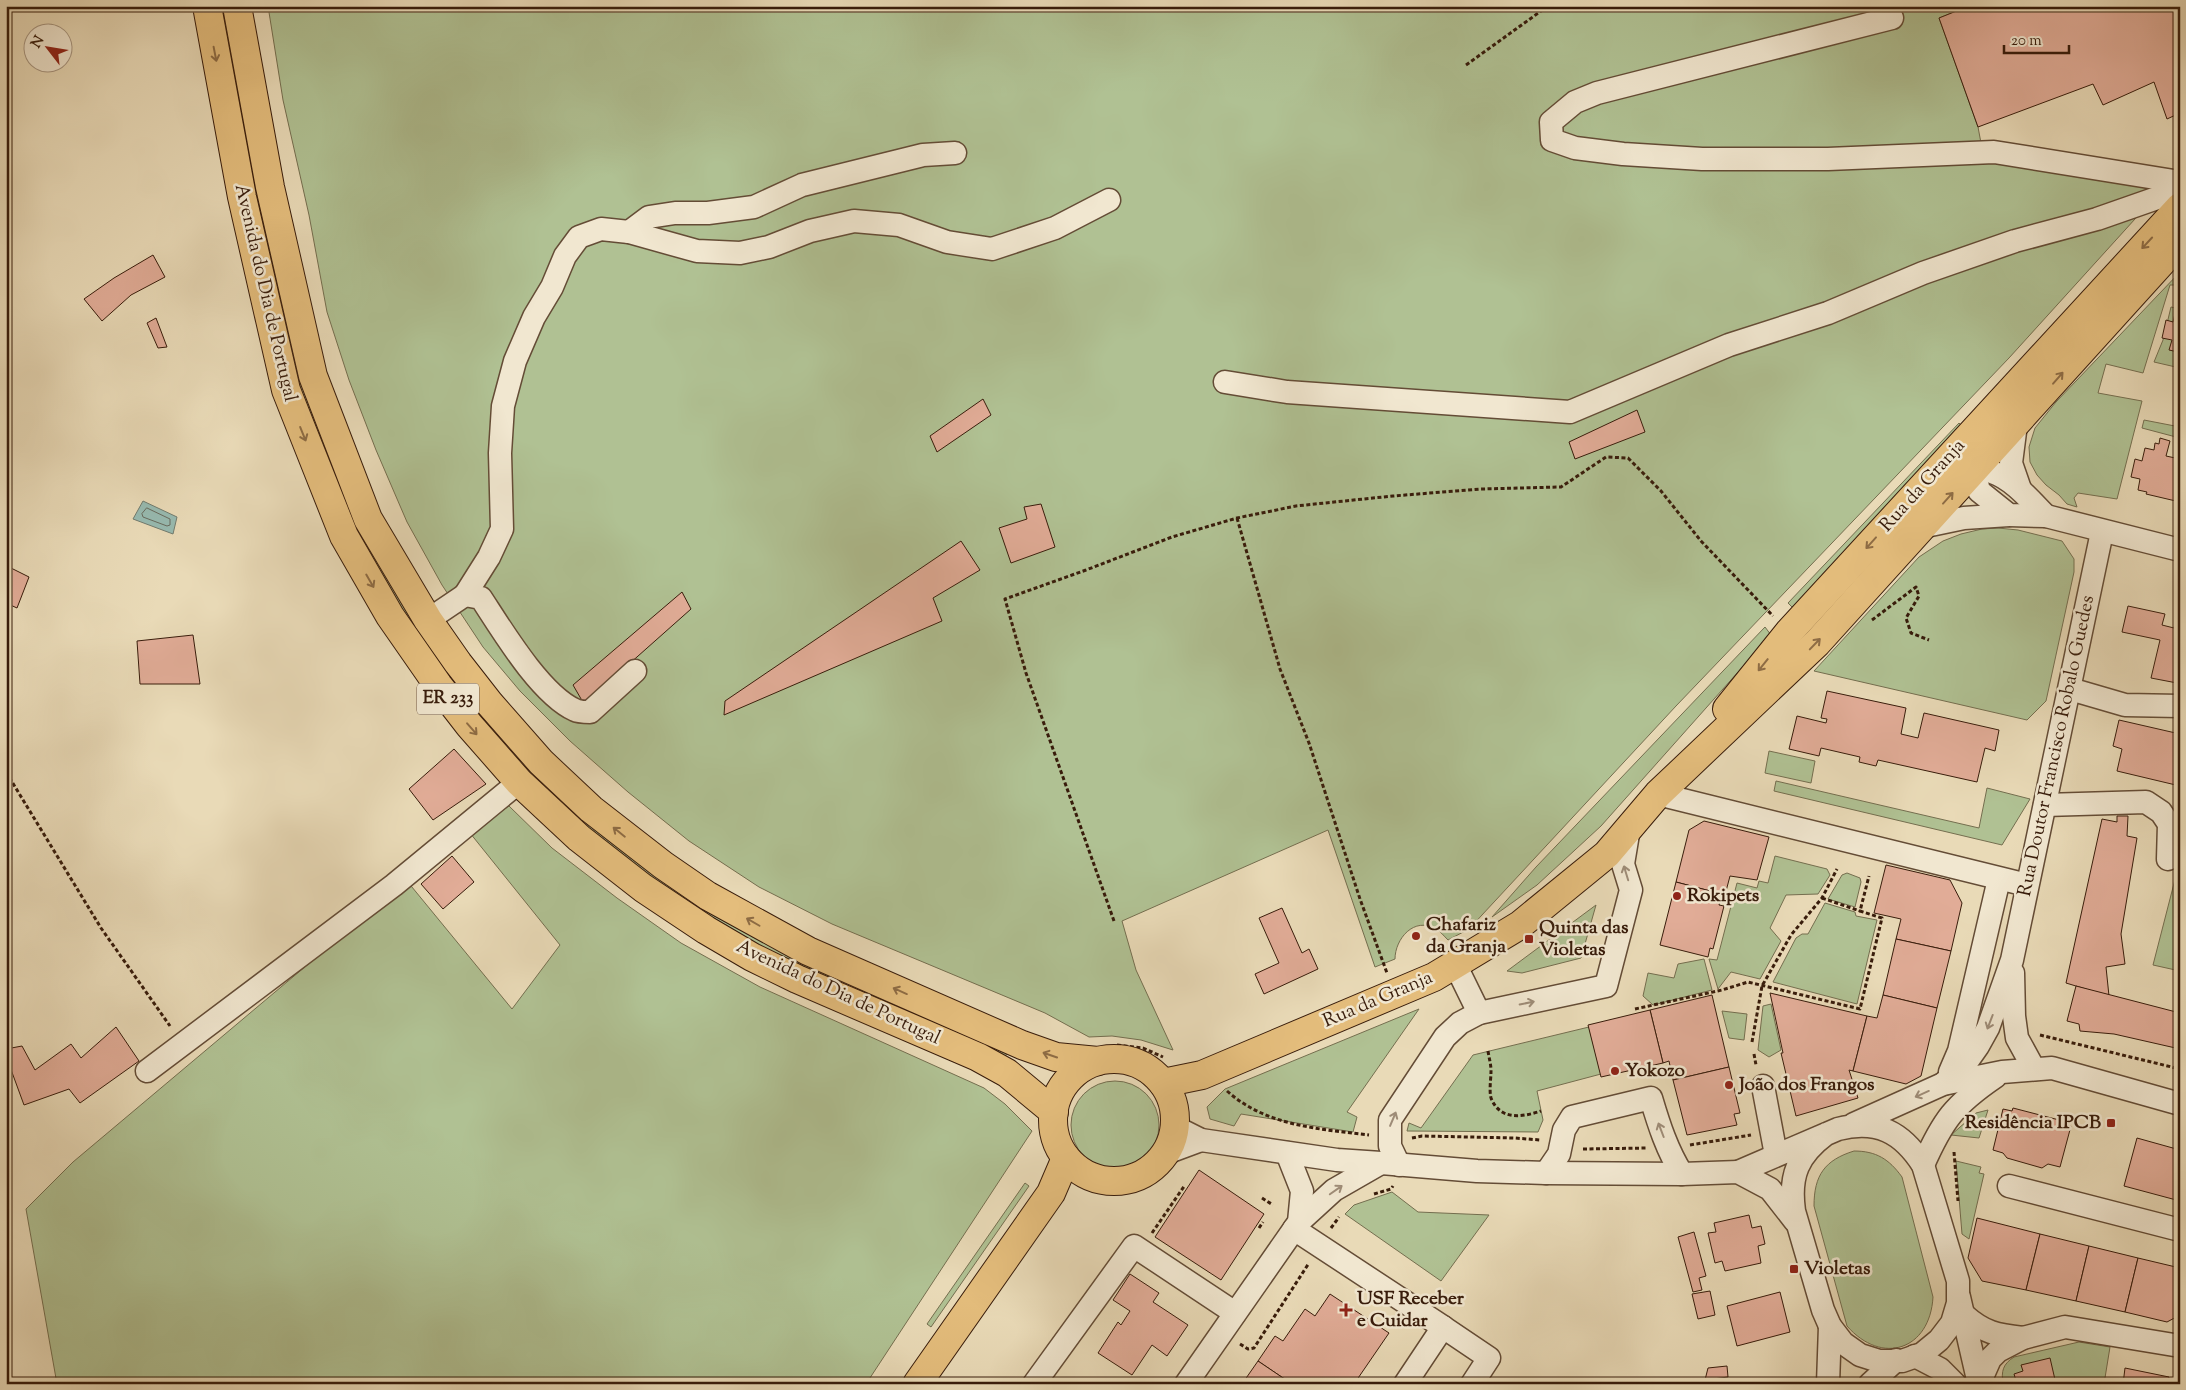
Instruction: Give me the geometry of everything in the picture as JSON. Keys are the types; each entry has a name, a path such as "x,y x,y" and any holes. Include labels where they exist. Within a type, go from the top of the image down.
{"main road":[{"name":"Avenida do Dia de Portugal","path":"208,6 242,197 286,390 344,536 390,616 462,717 519,782 579,838 643,888 706,930 752,957 797,979 978,1056 1007,1073 1054,1112"},
{"name":"Avenida do Dia de Portugal","path":"237,6 270,187 313,376 368,519 428,620 490,704 542,762 619,832 708,896 808,951 1022,1045 1056,1057 1104,1053"},
{"name":"Rua da Granja","path":"1679,774 1704,737 1790,632 2180,207"},
{"name":"Rua da Granja","path":"1171,1093 1202,1074 1434,977 1520,925 1606,854 1658,794 1817,642 2180,242"},
{"path":"1104,1053 1134,1062 1150,1070 1171,1093 1172,1140 1166,1153 1153,1167 1137,1176 1118,1181 1100,1179 1074,1165 1058,1144 1054,1128 1054,1112 1059,1094 1068,1080 1104,1053"},
{"path":"917,1384 1051,1193 1074,1165"}],"street":[{"path":"1892,18 1597,93 1575,102 1552,122 1552,140 1585,149 1702,159 1828,160 1994,152 2180,182"},
{"path":"629,232 649,217 675,213 708,213 754,207 802,185 924,155 955,153"},
{"path":"1225,382 1287,392 1570,412 1729,345 1828,313 1923,274 2016,242 2097,219 2180,190"},
{"path":"428,620 465,595 489,556 502,529 500,453 503,406 516,361 534,317 552,287 565,256 579,237 600,229 629,232 698,250 740,253 769,247 810,231 854,221 899,225 947,242 992,249 1055,228 1109,200"},
{"path":"2008,515 1979,491 1974,470 1978,444 2020,396 2022,378"},
{"path":"2016,424 2011,463 2020,489"},
{"path":"1933,476 1974,470 1992,472 2020,489 2046,516"},
{"path":"1921,527 1964,518 2008,515 2046,516 2102,532 2180,550"},
{"name":"Rua Doutor Francisco Robalo Guedes","path":"1943,1084 1966,1063 1978,1046 1988,1028 2012,960 2102,532"},
{"path":"465,595 481,598 515,649 548,690 576,711 590,712 634,671"},
{"path":"2070,689 2125,704 2180,706"},
{"path":"147,1070 394,885 519,782"},
{"path":"1658,794 2027,885"},
{"path":"2045,805 2146,802 2161,812 2169,824 2168,858"},
{"path":"1391,1171 1390,1120 1444,1037 1460,1023 1479,1013 1606,986 1631,890 1623,864 1629,828"},
{"path":"1943,1084 1959,1051 1999,879"},
{"name":"Rua Doutor Francisco Robalo Guedes","path":"2012,960 2016,1038 2034,1069"},
{"path":"1455,964 1479,1013"},
{"path":"1166,1153 1201,1140 1391,1171 1682,1174 1738,1172 1826,1134 1851,1126 1943,1084 2002,1072 2052,1068 2180,1104"},
{"path":"1923,1165 1938,1132 1953,1110 1974,1091 2002,1072"},
{"path":"1760,1076 1776,1155"},
{"path":"1171,1093 1201,1140"},
{"path":"1546,1173 1559,1154 1564,1130 1572,1117 1651,1098 1673,1159 1682,1174"},
{"path":"1830,1326 1843,1343 1860,1355 1879,1360 1906,1358 1922,1354 1939,1340 1952,1323 1958,1303 1958,1281 1923,1165 1913,1150 1900,1137 1875,1126 1851,1126"},
{"path":"1826,1134 1811,1146 1800,1162 1794,1177 1792,1193 1794,1210 1830,1326 1828,1384"},
{"path":"1287,1153 1302,1192 1297,1226"},
{"path":"1186,1384 1297,1226 1334,1190 1391,1171"},
{"path":"1738,1172 1770,1189 1800,1227"},
{"path":"2009,1186 2180,1230"},
{"path":"1297,1226 1489,1358 1472,1384"},
{"path":"1034,1384 1134,1246 1235,1313"},
{"path":"1958,1289 1979,1384"},
{"path":"1964,1315 1976,1326 1988,1332 2023,1338"},
{"path":"1405,1384 1443,1327"},
{"path":"1979,1384 1990,1359 1998,1351 2023,1338 2065,1327 2180,1346"},
{"path":"1870,1384 1906,1358"},
{"path":"1906,1358 1940,1369 1955,1384"}],"path":[{"path":"1466,65 1548,6"},
{"path":"1114,921 1028,678 1005,598 1172,538 1237,518 1296,506 1393,496 1482,489 1561,487 1606,457 1628,458 1661,491 1702,541 1790,632"},
{"path":"1237,518 1280,669 1309,743 1360,899 1394,993"},
{"path":"1865,624 1873,620 1916,586 1919,596 1906,618 1911,633 1929,640"},
{"path":"6,772 101,928 163,1018 183,1042"},
{"path":"1752,1042 1762,986 1791,935 1822,898 1837,869"},
{"path":"1860,911 1869,876"},
{"path":"1635,1009 1722,990 1748,982 1860,1009 1882,918 1822,898"},
{"path":"2036,1034 2180,1069"},
{"path":"1104,1053 1143,1048 1171,1093"},
{"path":"1488,1051 1491,1068 1491,1097 1498,1110 1509,1116 1518,1117 1541,1111"},
{"path":"1754,1054 1760,1076"},
{"path":"1225,1089 1248,1108 1305,1128 1372,1136"},
{"path":"1405,1140 1422,1136 1515,1138 1536,1139 1578,1149 1654,1148"},
{"path":"1367,1196 1391,1189 1391,1171"},
{"path":"1148,1240 1185,1185"},
{"path":"1262,1198 1273,1205"},
{"path":"1329,1232 1344,1210"},
{"path":"1259,1228 1263,1222"},
{"path":"1234,1339 1248,1349 1254,1348 1314,1255"}],"green space":[{"path":"268,6 1969,6 1939,18 1978,127 1984,159 2164,187 2009,358 1676,706 1469,929 1448,940 1438,930 1420,925 1402,937 1398,944 1395,959 1375,967 1328,830 1122,921 1136,970 1173,1050 1141,1040 1112,1036 1089,1037 1045,1013 832,924 759,887 689,841 628,792 570,741 520,691 483,647 442,585 407,522 349,380 327,312 309,215 283,100"},
{"path":"230,42 319,426 544,781 539,786 455,691 381,579 346,510 313,428 296,373 270,271 224,43"},
{"path":"2180,272 2180,285 2170,285 2143,373 2106,364 2098,393 2142,401 2117,499 2078,493 2074,498 2077,507 2067,504 2037,475 2030,462 2029,447 2035,428 2056,402"},
{"path":"2171,307 2180,309 2180,368 2154,362 2163,340"},
{"path":"2144,420 2180,427 2180,451 2176,437 2142,428"},
{"path":"1959,423 1961,425 1793,608 1788,603"},
{"path":"1982,529 2018,530 2062,541 2074,559 2074,572 2046,701 2027,720 1814,671 1919,557 1943,541 1961,534"},
{"path":"1765,627 1771,635 1601,826 1537,885 1492,917 1536,867"},
{"path":"1769,751 1815,761 1811,783 1765,773"},
{"path":"1776,781 1979,828 1987,788 2030,799 2002,845 1774,791"},
{"path":"558,796 656,875 760,940 836,978 834,983 727,928 629,863 555,800"},
{"path":"509,806 552,848 617,898 681,943 760,987 984,1088 1005,1104 1032,1131 866,1384 57,1384 26,1209 73,1162 407,881 512,1009 560,945 470,833"},
{"path":"1775,856 1827,869 1830,875 1818,894 1786,895 1770,928 1781,941 1760,979 1731,972 1718,989 1709,959 1717,960 1737,883 1757,888 1759,881 1768,883"},
{"path":"2180,860 2180,971 2153,965"},
{"path":"1847,873 1860,878 1861,882 1855,907 1828,899 1842,875"},
{"path":"1825,903 1855,912 1856,916 1877,920 1857,1004 1773,982 1796,938 1802,934 1808,934"},
{"path":"1596,905 1581,958 1522,973 1507,971"},
{"path":"1704,959 1712,990 1653,1005 1643,996 1648,973 1674,978 1678,964"},
{"path":"854,983 1008,1051 1005,1057 851,990"},
{"path":"1771,1004 1781,1050 1769,1057 1758,1050 1763,1006"},
{"path":"1419,1009 1347,1112 1357,1117 1353,1132 1241,1114 1234,1126 1210,1119 1207,1107 1225,1089"},
{"path":"1722,1011 1747,1014 1744,1040 1729,1038"},
{"path":"1589,1027 1601,1074 1537,1091 1543,1120 1538,1132 1407,1131 1409,1123 1421,1128 1473,1055"},
{"path":"1115,1081 1132,1084 1146,1094 1156,1108 1159,1125 1156,1142 1146,1156 1132,1166 1115,1169 1098,1166 1084,1156 1074,1142 1071,1125 1074,1108 1084,1094 1098,1084"},
{"path":"1988,1110 1979,1138 1951,1135 1976,1113"},
{"path":"1854,1151 1862,1151 1881,1157 1892,1165 1902,1177 1933,1297 1930,1315 1923,1330 1914,1340 1902,1346 1889,1348 1875,1346 1861,1338 1847,1326 1814,1206 1816,1186 1823,1170 1836,1159"},
{"path":"1956,1161 1981,1167 1979,1173 1984,1174 1969,1239 1962,1234"},
{"path":"1025,1183 1029,1186 931,1327 927,1324"},
{"path":"1392,1192 1418,1212 1489,1215 1441,1281 1345,1214 1354,1205"},
{"path":"2079,1342 2110,1347 2104,1384 2003,1384 2002,1375 2004,1368 2007,1362 2014,1357"}],"water":[{"path":"143,501 177,517 173,534 133,519"}],"building":[{"path":"1969,6 2180,6 2180,113 2167,119 2154,82 2103,105 2093,84 1978,127 1939,18"},
{"path":"153,255 165,277 131,295 102,321 84,299 114,278"},
{"path":"2176,309 2180,310 2180,355 2177,354 2178,352 2169,350 2172,340 2162,338 2166,320 2173,322"},
{"path":"156,318 167,347 158,348 147,323"},
{"path":"983,399 991,415 937,452 930,436"},
{"path":"1637,410 1645,432 1575,459 1569,442"},
{"path":"2160,438 2170,441 2166,456 2180,459 2180,502 2146,494 2147,492 2138,490 2140,479 2131,477 2135,459 2142,461 2145,448 2154,450 2155,443 2159,444"},
{"path":"1041,504 1055,547 1011,563 999,528 1027,519 1024,507"},
{"path":"961,541 980,570 933,598 942,621 724,715 725,701"},
{"path":"7,566 29,577 17,608 6,603"},
{"path":"682,592 691,609 584,704 573,685"},
{"path":"2180,602 2180,671 2177,683 2151,678 2160,640 2122,632 2128,606 2165,614 2162,625 2174,628"},
{"path":"193,635 200,684 140,684 137,641"},
{"path":"1827,691 1906,708 1901,734 1918,738 1924,713 1999,730 1995,751 1985,748 1977,782 1878,760 1876,766 1859,762 1860,757 1821,748 1819,756 1789,749 1797,716 1826,723 1827,719 1821,718"},
{"path":"2119,720 2180,734 2180,786 2117,771 2122,749 2113,746"},
{"path":"454,749 486,784 433,820 409,789"},
{"path":"2117,816 2128,816 2127,836 2137,838 2121,934 2125,964 2106,967 2109,996 2066,983 2102,819 2117,822"},
{"path":"1704,821 1769,837 1757,880 1730,876 1725,895 1676,882 1689,830"},
{"path":"452,856 474,882 443,909 421,884"},
{"path":"1886,865 1950,880 1962,903 1951,951 1896,939 1901,919 1874,913"},
{"path":"1676,882 1722,894 1719,905 1724,906 1713,949 1710,948 1708,957 1660,945"},
{"path":"1282,908 1302,953 1309,949 1318,969 1264,994 1255,974 1279,963 1259,918"},
{"path":"1896,939 1951,951 1937,1008 1883,995"},
{"path":"2076,986 2180,1013 2180,1049 2114,1034 2080,1031 2079,1024 2067,1021"},
{"path":"1770,993 1867,1016 1853,1071 1849,1070 1858,1098 1796,1116 1781,1053 1783,1053"},
{"path":"1712,995 1729,1067 1673,1080 1669,1061 1663,1063 1650,1010"},
{"path":"1883,995 1937,1008 1921,1076 1906,1084 1853,1071 1867,1016 1877,1018"},
{"path":"1650,1010 1663,1063 1601,1077 1588,1025"},
{"path":"116,1027 139,1061 80,1103 69,1089 24,1105 6,1056 6,1049 22,1046 35,1070 71,1044 81,1058"},
{"path":"1729,1067 1740,1113 1734,1114 1737,1125 1687,1135 1673,1080"},
{"path":"2013,1108 2063,1121 2062,1124 2071,1126 2060,1167 2048,1164 2042,1168 2007,1158 2003,1153 1993,1150 2003,1109 2012,1111"},
{"path":"2137,1138 2180,1150 2180,1201 2124,1186"},
{"path":"1199,1170 1264,1214 1221,1280 1155,1237"},
{"path":"1749,1215 1752,1228 1761,1226 1765,1244 1758,1246 1761,1263 1725,1271 1722,1261 1715,1263 1708,1233 1716,1232 1714,1223"},
{"path":"1977,1218 2040,1234 2026,1290 1982,1281 1968,1258"},
{"path":"1694,1232 1706,1276 1699,1278 1702,1290 1693,1292 1678,1237"},
{"path":"2040,1234 2089,1246 2076,1301 2026,1290"},
{"path":"2089,1246 2138,1258 2125,1312 2076,1301"},
{"path":"2138,1258 2180,1268 2180,1315 2167,1322 2125,1312"},
{"path":"1130,1274 1159,1293 1153,1302 1188,1325 1167,1356 1152,1345 1132,1375 1098,1353 1118,1322 1121,1325 1130,1311 1113,1300"},
{"path":"1710,1291 1715,1315 1698,1319 1692,1294"},
{"path":"1780,1292 1790,1332 1737,1346 1727,1306"},
{"path":"1330,1294 1389,1333 1354,1384 1292,1384 1258,1361 1275,1336 1283,1341 1305,1309 1315,1316"},
{"path":"2050,1358 2056,1384 2017,1384 2014,1374 2023,1371 2021,1365"},
{"path":"1258,1361 1292,1384 1242,1384"},
{"path":"1727,1366 1728,1377 1705,1380 1708,1368"},
{"path":"2125,1368 2169,1377 2167,1384 2123,1384"},
{"path":"1807,1380 1807,1384 1747,1384"}],"place":[{"name":"Rokipets","path":"1677,896"},
{"name":"Chafariz da Granja","path":"1416,936"},
{"name":"Quinta das Violetas","path":"1529,939"},
{"name":"Yokozo","path":"1615,1071"},
{"name":"João dos Frangos","path":"1729,1085"},
{"name":"Residência IPCB","path":"2111,1123"},
{"name":"Violetas","path":"1794,1269"},
{"name":"USF Receber e Cuidar","path":"1346,1310"}]}
